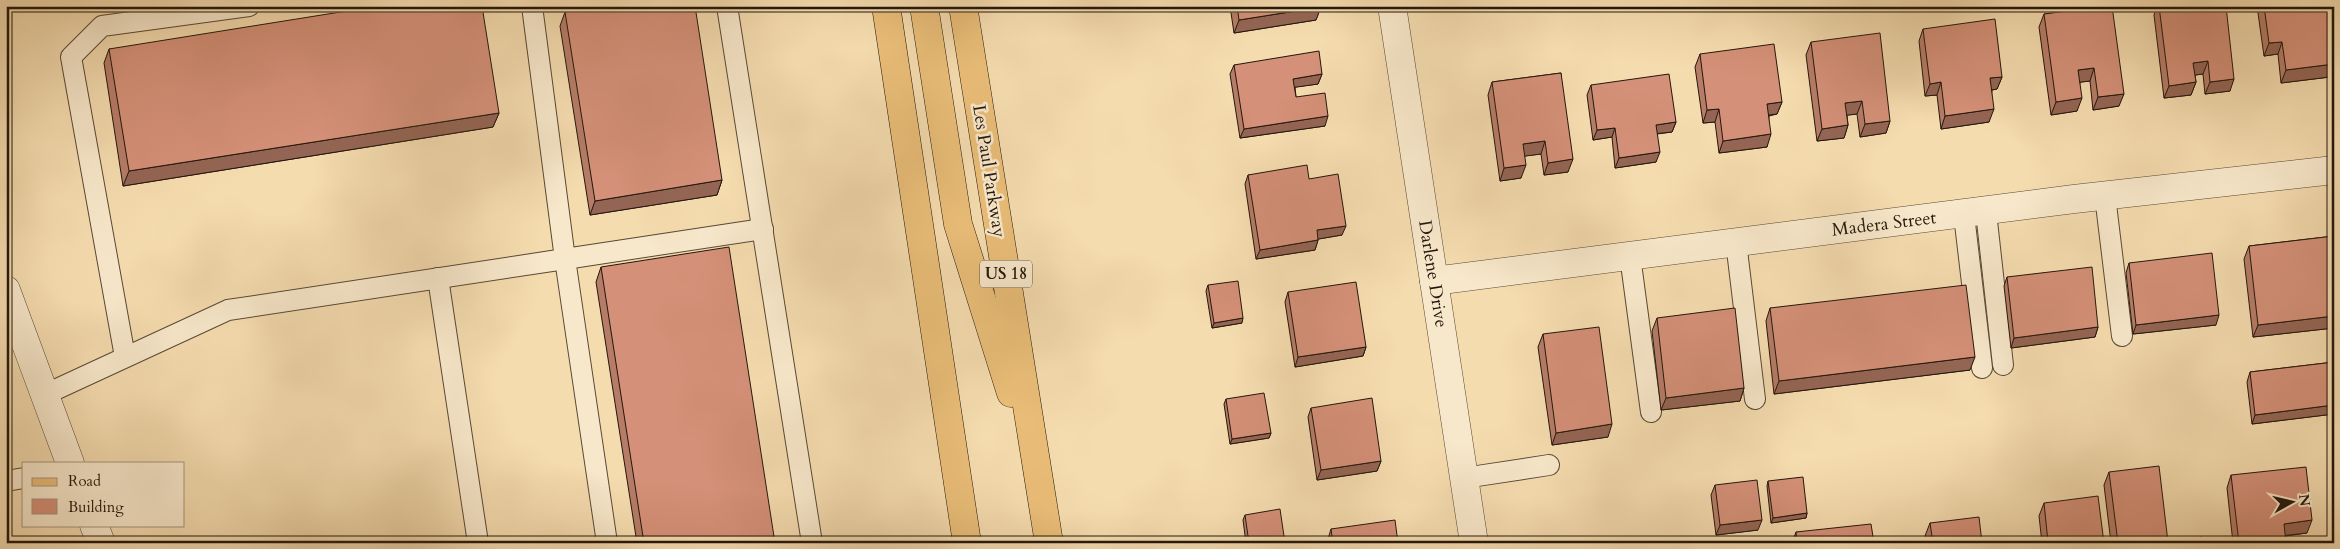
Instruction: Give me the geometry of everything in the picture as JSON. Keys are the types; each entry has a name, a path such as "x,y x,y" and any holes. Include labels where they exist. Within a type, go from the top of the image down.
{"main road":[{"path":"886,6 967,543"},
{"path":"924,6 958,224 1041,487"},
{"name":"Les Paul Parkway","path":"963,6 1049,543"}],"street":[{"name":"Darlene Drive","path":"1392,6 1474,543"},
{"name":"Madera Street","path":"1434,280 1975,214 2105,196 2334,170"},
{"path":"6,290 13,326 44,395 70,462"},
{"path":"94,526 101,543"}],"lane":[{"path":"126,358 71,57 102,26 248,6"},
{"path":"532,6 565,259 608,543"},
{"path":"727,6 812,543"},
{"path":"2105,196 2122,336"},
{"path":"1975,214 2003,365"},
{"path":"1975,214 1982,368"},
{"path":"44,395 228,310 763,230"},
{"path":"1736,242 1755,399"},
{"path":"1630,256 1651,412"},
{"path":"438,278 478,543"},
{"path":"1464,478 1549,465"},
{"path":"6,481 22,478"}],"building":[{"path":"378,6 482,6 499,113 129,171 109,49"},
{"path":"599,6 695,6 722,180 595,201 565,12"},
{"path":"1237,6 1321,6 1321,7 1239,20"},
{"path":"2112,6 2124,94 2098,97 2094,68 2078,70 2082,98 2056,102 2044,14"},
{"path":"2159,6 2226,6 2234,79 2210,82 2208,61 2193,63 2196,82 2169,86"},
{"path":"2264,6 2334,6 2334,34 2330,35 2334,64 2286,70 2282,42 2269,43"},
{"path":"1995,19 2002,77 1990,78 1994,109 1945,116 1941,82 1930,84 1923,29"},
{"path":"1880,33 1890,121 1865,124 1862,101 1845,103 1848,125 1822,129 1811,42"},
{"path":"1774,44 1782,102 1767,104 1771,134 1723,141 1719,109 1707,110 1700,54"},
{"path":"1319,51 1322,74 1293,79 1296,97 1325,93 1328,116 1244,129 1234,65"},
{"path":"1561,73 1573,159 1548,163 1545,141 1523,144 1526,165 1504,168 1492,82"},
{"path":"1669,74 1676,122 1656,125 1660,152 1619,158 1615,128 1597,130 1591,85"},
{"path":"1307,165 1309,179 1338,174 1346,226 1317,230 1318,240 1260,250 1248,175"},
{"path":"2334,236 2334,316 2258,325 2249,246"},
{"path":"729,247 775,543 644,543 601,267"},
{"path":"2212,253 2219,315 2136,325 2129,263"},
{"path":"2092,267 2098,327 2014,338 2007,277"},
{"path":"1238,281 1243,318 1214,323 1208,285"},
{"path":"1356,282 1366,347 1298,357 1288,292"},
{"path":"1966,285 1975,357 1779,381 1770,308"},
{"path":"1735,308 1744,388 1666,398 1657,318"},
{"path":"1599,327 1612,424 1556,433 1543,334"},
{"path":"2334,362 2334,405 2255,415 2250,372"},
{"path":"1264,393 1271,433 1232,439 1226,399"},
{"path":"1372,398 1381,461 1321,470 1311,408"},
{"path":"2159,466 2168,542 2202,537 2202,543 2118,543 2109,472"},
{"path":"2306,467 2312,520 2284,524 2286,543 2239,543 2231,475"},
{"path":"1803,477 1807,513 1773,518 1768,481"},
{"path":"1757,480 1762,520 1720,525 1715,485"},
{"path":"2098,496 2104,543 2045,543 2048,542 2044,503"},
{"path":"1280,509 1285,543 1249,543 1245,515"},
{"path":"1979,517 1982,543 1933,543 1930,523"},
{"path":"1395,520 1398,543 1333,543 1331,529"},
{"path":"1871,524 1874,543 1797,543 1796,532"}]}
